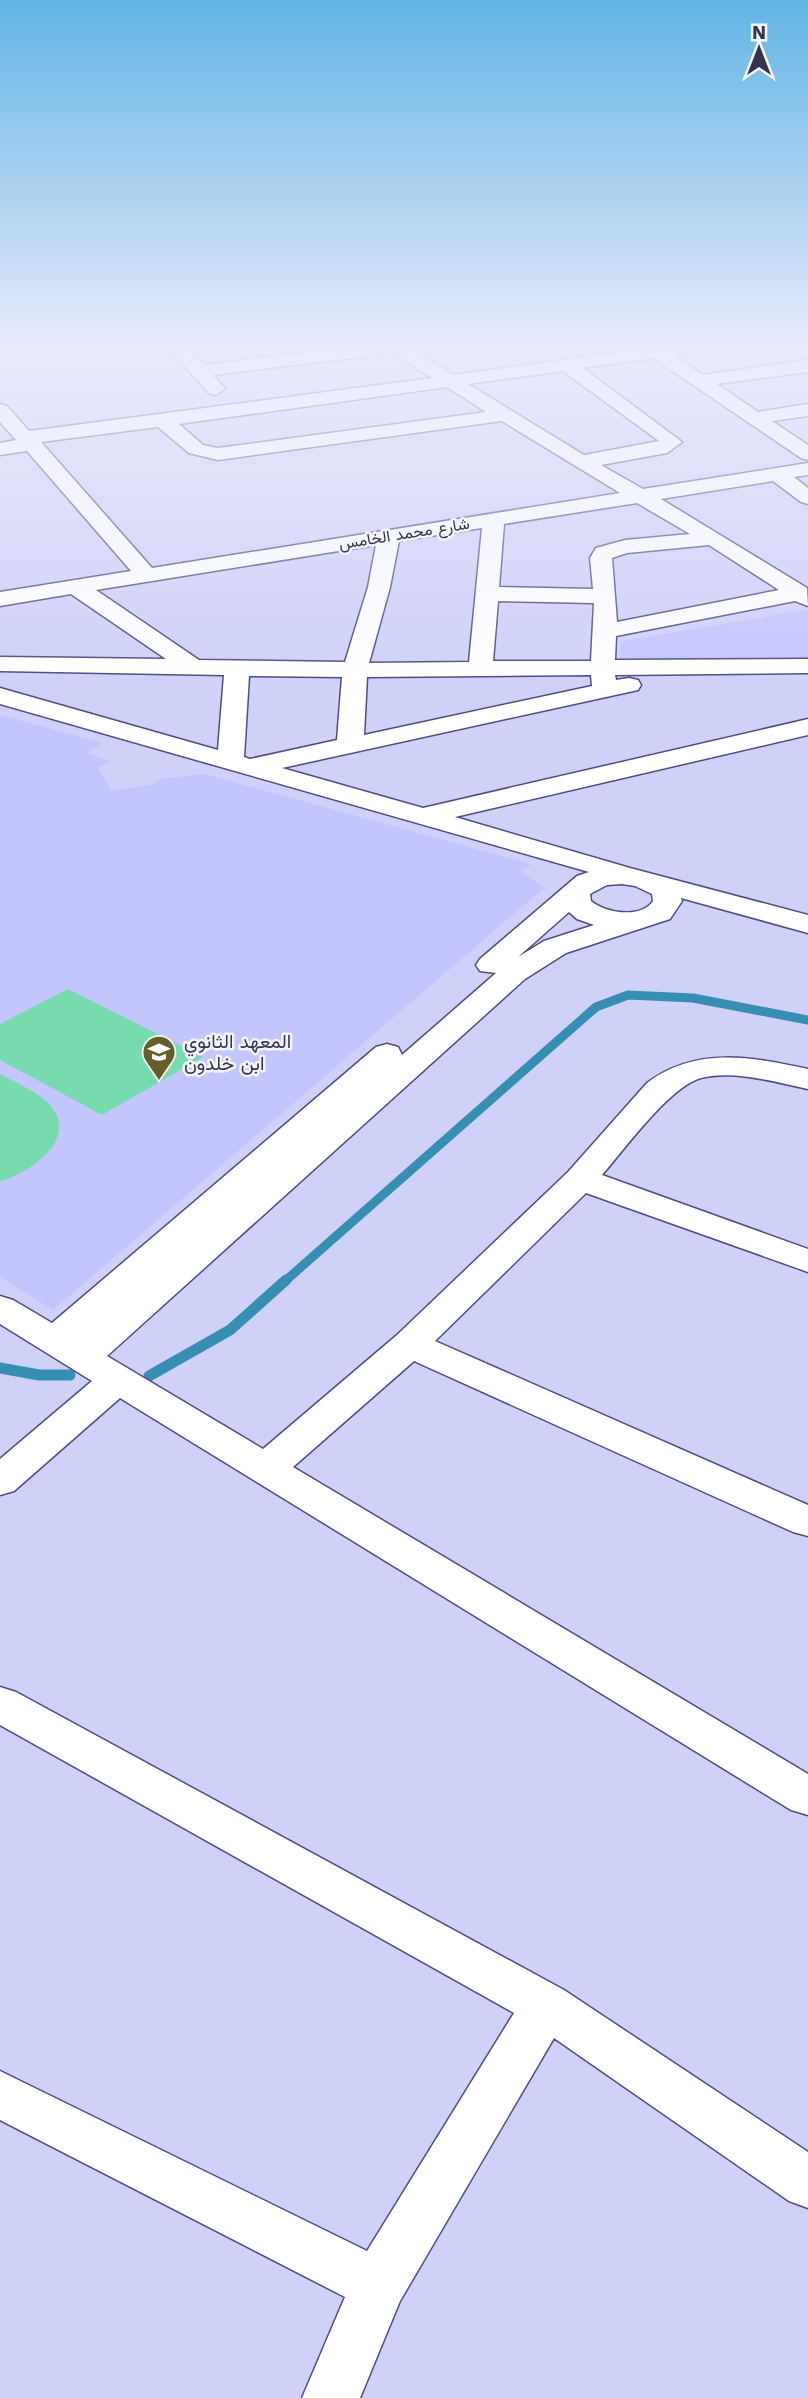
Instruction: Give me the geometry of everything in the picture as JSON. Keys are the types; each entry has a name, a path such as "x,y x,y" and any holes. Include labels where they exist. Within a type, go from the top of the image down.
{"street":[{"path":"41,455 146,575"},
{"path":"569,455 713,538 803,596"},
{"path":"581,462 624,455"},
{"name":"شارع محمد الخامس","path":"0,599 808,469"},
{"path":"777,474 808,498"},
{"path":"463,720 489,594 494,519"},
{"path":"350,744 355,670 379,587 389,535"},
{"path":"603,680 605,596 601,558 607,551 713,538"},
{"path":"74,586 193,667"},
{"path":"489,594 605,596"},
{"path":"605,631 803,596"},
{"path":"0,664 472,670 603,680 722,668 808,667"},
{"path":"237,667 238,765"},
{"path":"238,765 463,720 603,680"},
{"path":"0,696 418,817 808,924"},
{"path":"418,817 806,730"},
{"path":"519,845 570,873 576,890 575,899 589,913 602,918 739,923 808,939"},
{"path":"639,877 666,891 669,898 667,906 660,913 555,947 514,973 68,1349 576,890 592,878 639,877"},
{"path":"267,1467 410,1344 580,1179 659,1090 688,1072 734,1068 808,1079"},
{"path":"580,1179 808,1261"},
{"path":"0,1308 267,1467 808,1797"},
{"path":"410,1344 808,1521"},
{"path":"0,1481 117,1380"},
{"path":"0,1704 546,2005 808,2183"},
{"path":"331,2398 378,2285 546,2005"},
{"path":"0,2094 378,2285"}],"shaded area":[{"path":"808,609 808,664 620,666 620,642"},
{"name":"المعهد الثانوي ابن خلدون","path":"0,715 102,743 87,753 110,761 98,768 111,791 154,784 160,779 204,774 531,864 522,872 544,888 53,1310 0,1277"}],"green space":[{"path":"68,989 203,1057 102,1115 0,1060 0,1024"},
{"path":"0,1074 46,1101 58,1119 59,1131 55,1143 36,1163 0,1182"}],"waterway":[{"path":"284,1282 596,1007 628,995 693,998 808,1020"},
{"path":"149,1376 230,1330 286,1280"},
{"path":"0,1368 39,1375 70,1375"}],"place":[{"name":"المعهد الثانوي ابن خلدون","path":"159,1082"}]}
